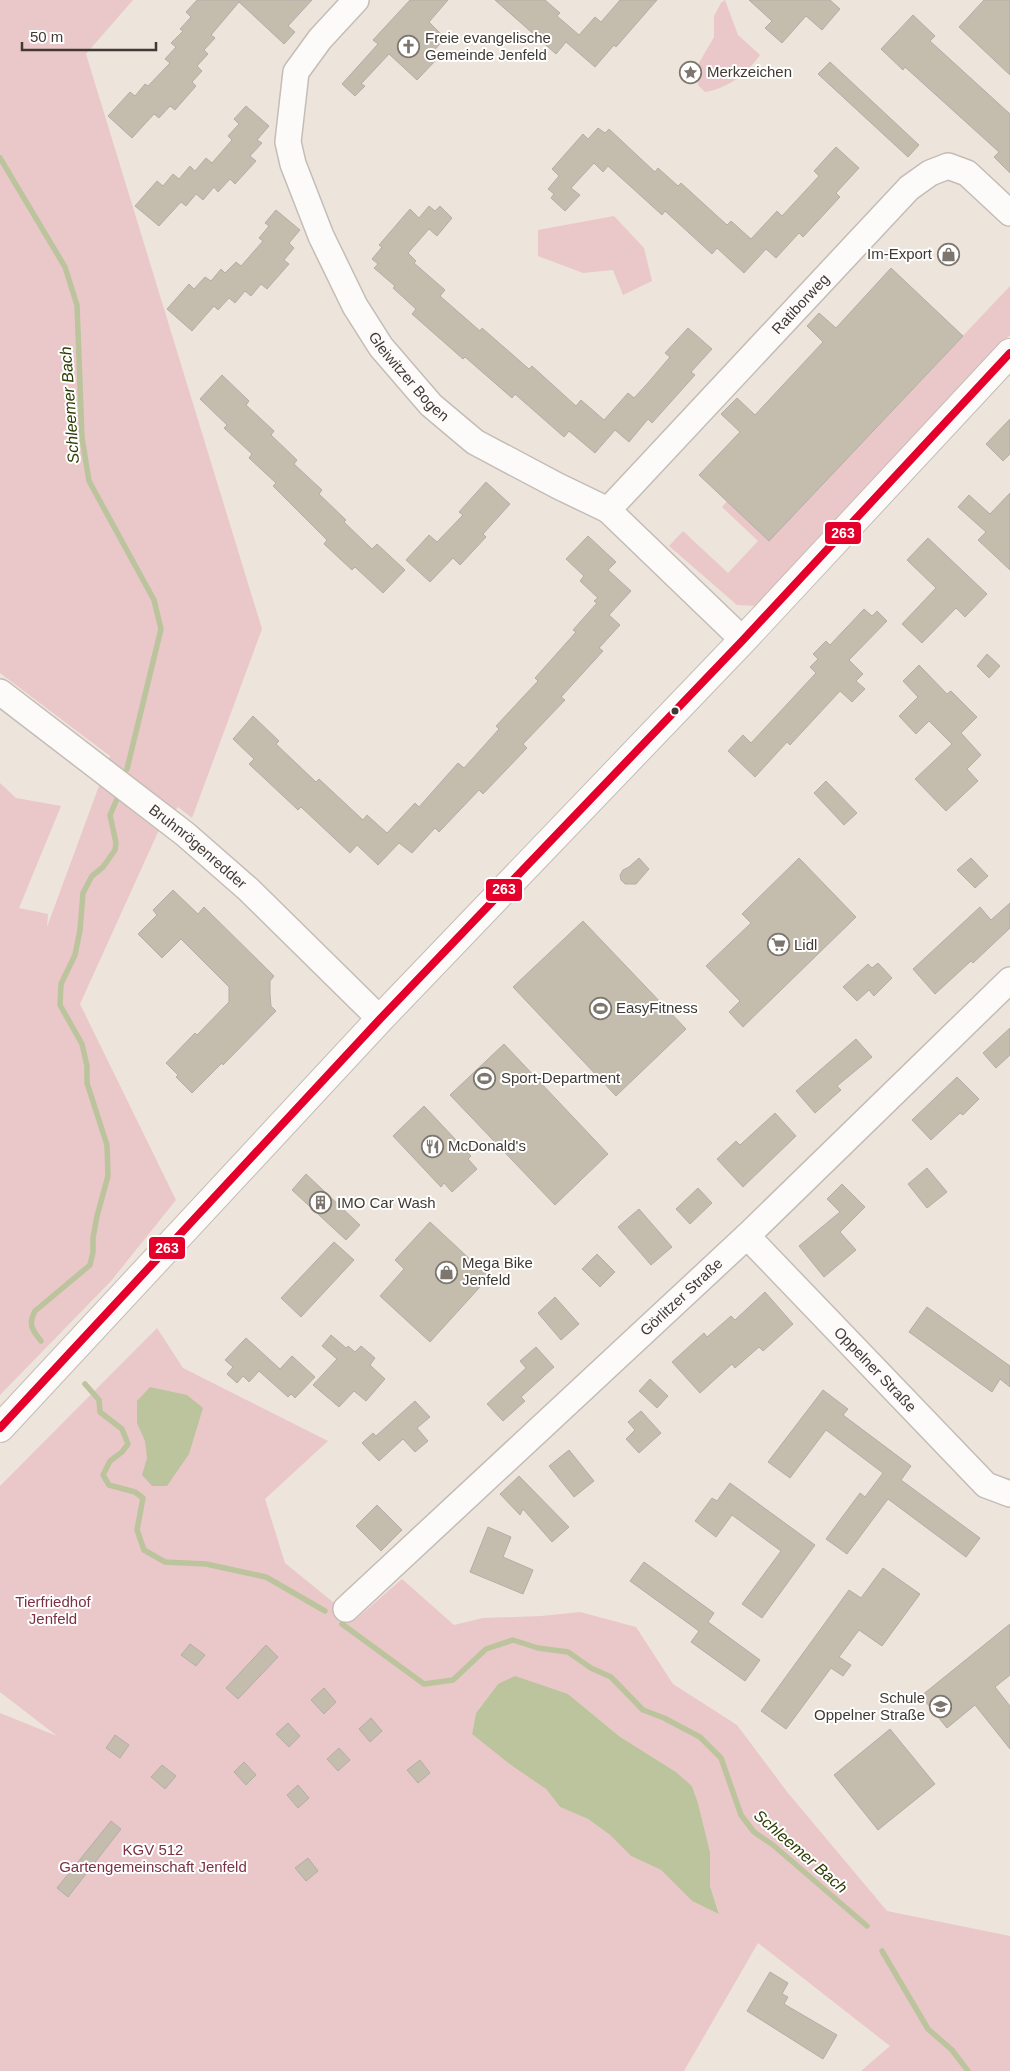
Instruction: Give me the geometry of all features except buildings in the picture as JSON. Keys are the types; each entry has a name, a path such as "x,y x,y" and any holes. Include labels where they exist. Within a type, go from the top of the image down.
{"main road":[{"path":"0,1428 380,1019 743,640 1010,353"}],"street":[{"name":"Gleiwitzer Bogen","path":"356,0 320,39 296,72 288,142 293,164 333,264 355,306 381,347 431,405 475,442 608,510 743,640"},
{"name":"Ratiborweg","path":"608,510 902,196 930,173 948,166 967,173 1010,212"},
{"name":"Bruhnrögenredder","path":"0,692 185,834 248,889 380,1019"},
{"name":"Görlitzer Straße","path":"346,1609 747,1236 1010,980"},
{"name":"Oppelner Straße","path":"747,1236 986,1485 1010,1494"}],"green space":[{"path":"0,0 133,0 86,54 262,629 192,818 178,807 158,832 80,1004 176,1200 111,1281 0,1395 0,783 16,798 61,806 19,908 48,914 47,927 110,756 0,673"},
{"path":"725,0 738,35 760,55 743,74 729,84 705,92 698,85 699,63 714,37 714,16 721,3"},
{"path":"614,216 644,248 652,281 623,295 613,270 583,273 538,256 538,230"},
{"path":"1010,286 1010,335 756,606 737,605 669,546 683,531 728,573 758,541 722,507 727,501 769,541"},
{"path":"157,1328 183,1368 328,1441 265,1499 285,1563 355,1620 402,1579 454,1625 483,1618 541,1616 580,1612 636,1627 673,1684 737,1725 788,1793 887,1911 1010,1936 1010,2071 861,2071 890,2046 758,1943 684,2071 0,2071 0,1713 57,1736 0,1692 0,1486","holes":["498,1684 568,1694 619,1736 676,1772 692,1786 710,1852 710,1886 719,1913 692,1901 661,1870 631,1856 610,1835 588,1819 560,1807 546,1789 472,1734 476,1713"]}],"shaded area":[{"path":"150,1387 187,1395 203,1408 189,1454 167,1486 152,1486 142,1475 147,1458 145,1441 137,1423 137,1401"},
{"path":"515,1676 568,1694 619,1736 676,1772 692,1786 710,1852 710,1886 719,1914 692,1901 661,1870 631,1856 610,1835 588,1819 560,1807 546,1789 511,1765 472,1734 476,1713 498,1684"}],"waterway":[{"name":"Schleemer Bach","path":"0,158 65,267 77,305 82,438 89,481 154,600 161,629 127,769"},
{"name":"Schleemer Bach","path":"41,1341 35,1334 31,1323 35,1311 90,1265 97,1216 108,1176 107,1145 87,1083 87,1066 82,1044 60,1005 61,984 75,955 80,930 83,893 92,876 103,867 115,850 116,843 110,815 117,799"},
{"name":"Schleemer Bach","path":"85,1384 99,1400 100,1412 122,1429 128,1444 122,1452 110,1461 103,1475 109,1485 135,1492 143,1498 137,1530 144,1550 165,1562 206,1564 266,1577 325,1611"},
{"name":"Schleemer Bach","path":"342,1624 424,1684 453,1680 486,1649 513,1640 538,1648 568,1652 591,1668 611,1677 643,1710 664,1718 700,1737 721,1758 741,1815 754,1832 773,1845 867,1926"},
{"name":"Schleemer Bach","path":"882,1951 928,2029 952,2050 968,2071"}],"transit line":[{"name":"263","path":"0,1428 380,1019 743,640 1010,353"}],"place":[{"name":"Freie evangelische Gemeinde Jenfeld","path":"409,47"},
{"name":"Merkzeichen","path":"691,72"},
{"name":"Im-Export","path":"948,254"},
{"name":"Lidl","path":"778,945"},
{"name":"EasyFitness","path":"600,1008"},
{"name":"Sport-Department","path":"485,1078"},
{"name":"McDonald's","path":"432,1146"},
{"name":"IMO Car Wash","path":"321,1203"},
{"name":"Mega Bike Jenfeld","path":"446,1272"},
{"name":"Schule Oppelner Straße","path":"941,1707"}],"park label":[{"name":"Tierfriedhof Jenfeld","path":"53,1610"},
{"name":"KGV 512 Gartengemeinschaft Jenfeld","path":"153,1858"}]}
